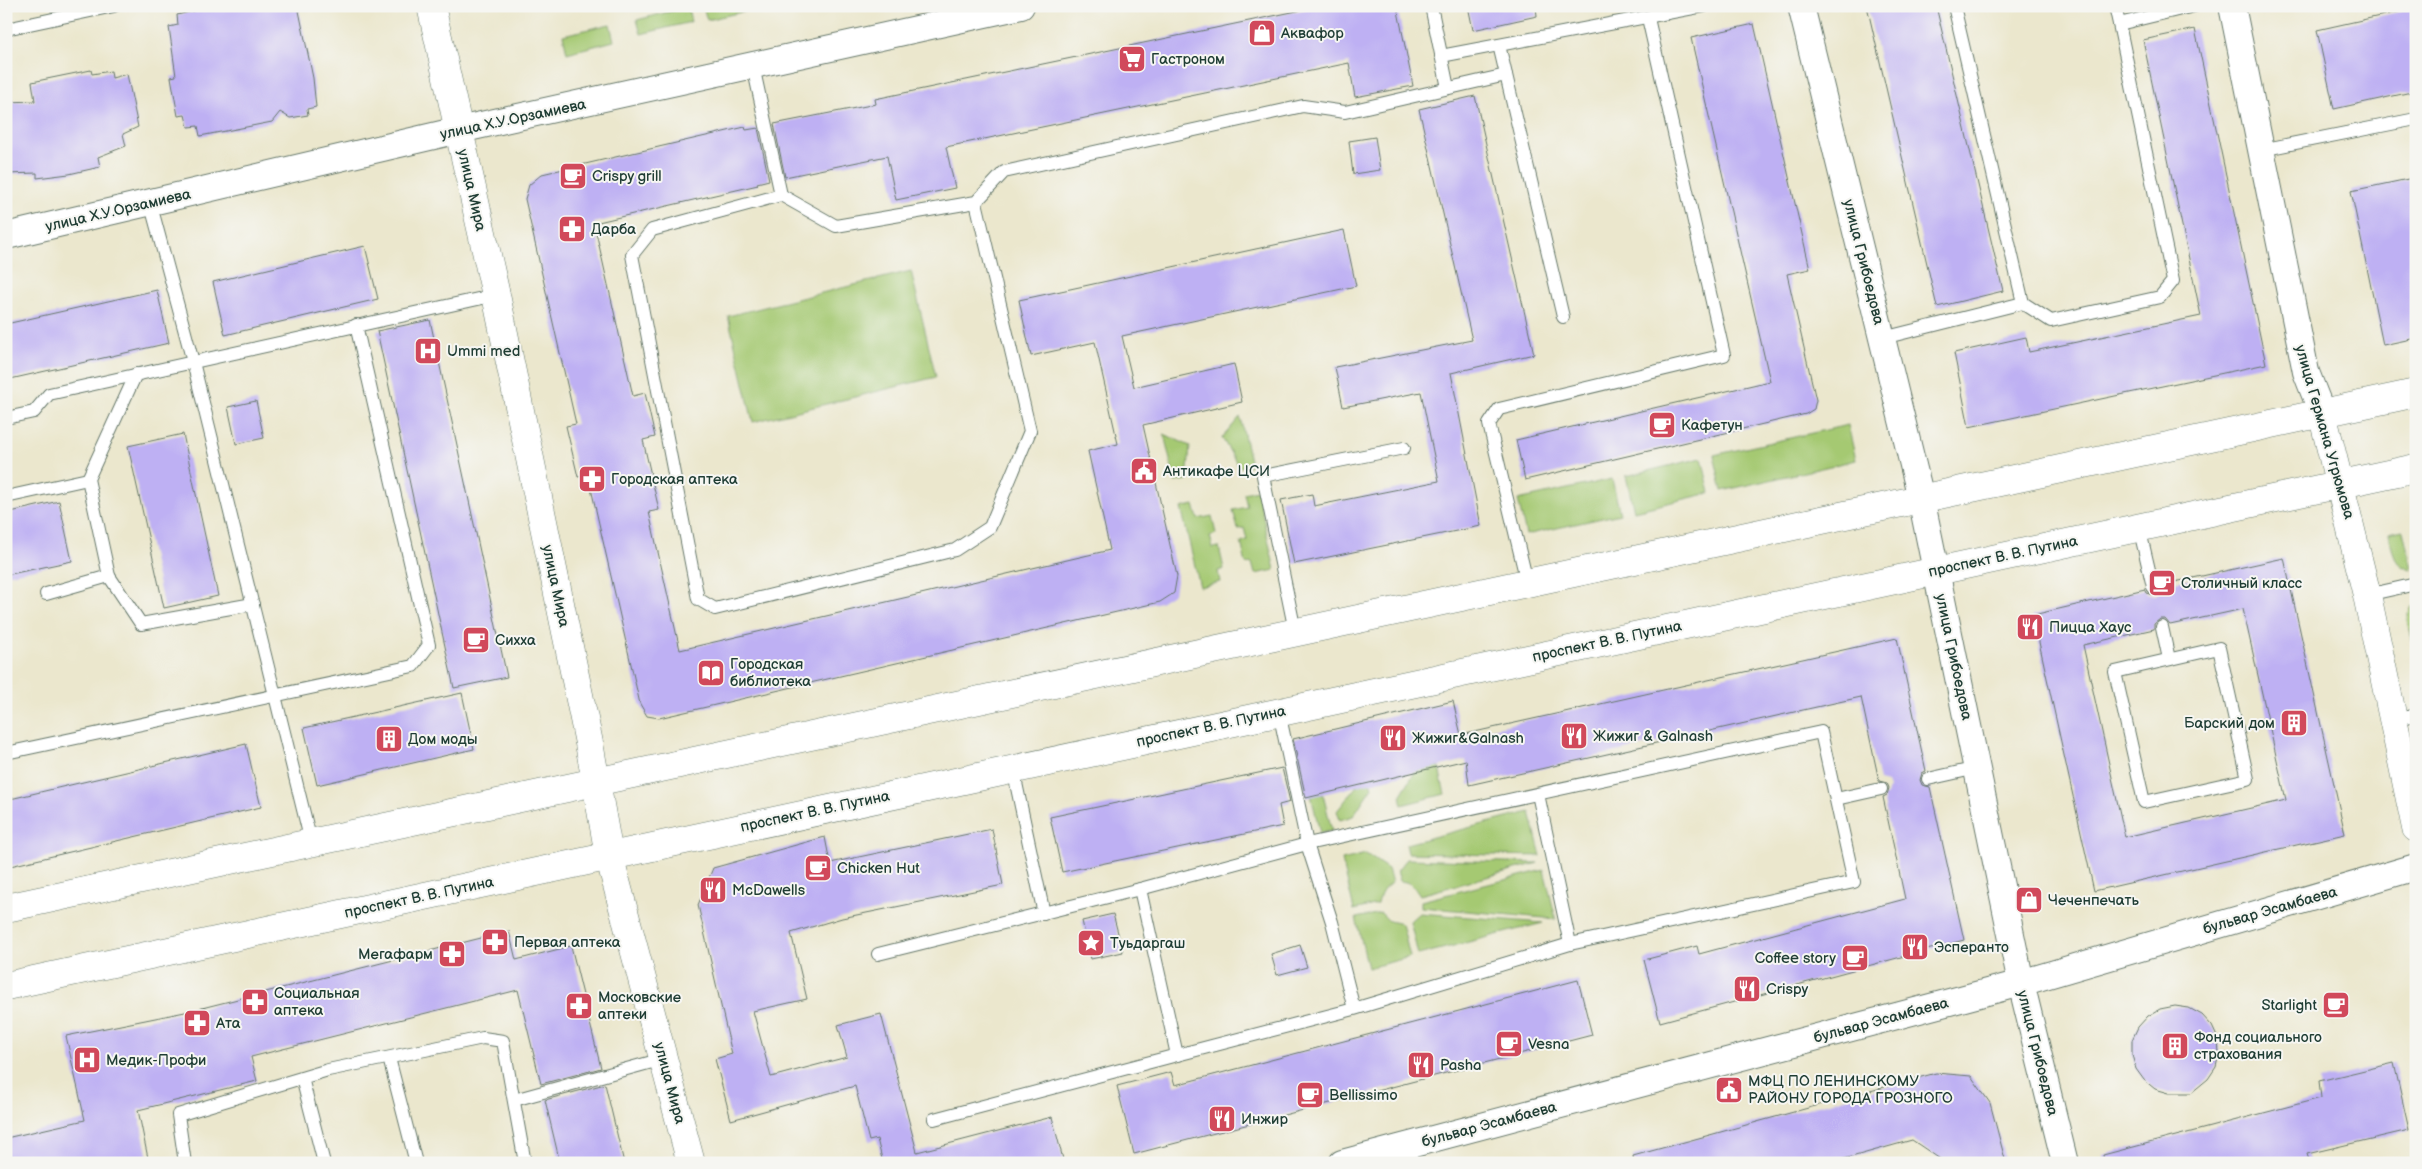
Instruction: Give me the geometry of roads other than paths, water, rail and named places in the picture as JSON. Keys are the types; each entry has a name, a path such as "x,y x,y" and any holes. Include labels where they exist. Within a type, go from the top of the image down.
{"main road":[{"name":"улица Мира","path":"431,6 496,296 596,780 609,855 691,1163"},
{"path":"6,908 596,780 2416,393"},
{"name":"улица Германа Угрюмова","path":"2322,413 2367,595 2404,717 2416,828"},
{"name":"проспект В. В. Путина","path":"6,986 2416,468"}],"street":[{"name":"улица Х.У.Орзамиева","path":"6,236 459,130 1021,6"},
{"name":"улица Грибоедова","path":"1801,6 1922,498 2021,983 2065,1163"},
{"name":"улица Германа Угрюмова","path":"2232,6 2306,372 2322,413"},
{"name":"бульвар Эсамбаева","path":"1342,1163 2021,983 2416,867"}],"lane":[{"path":"6,29 114,6"},
{"path":"1430,6 1448,88"},
{"path":"1442,56 1704,6"},
{"path":"1954,6 2023,304"},
{"path":"1882,338 2023,304 2052,321 2160,297 2173,281 2115,6"},
{"path":"2119,24 2194,6"},
{"path":"1527,582 1489,424 1499,410 1724,355 1648,18"},
{"path":"1499,45 1562,317"},
{"path":"753,66 781,195"},
{"path":"976,202 1030,430 990,527 955,550 716,609 698,598 632,254 652,230 781,195 836,226 976,202 1004,172 1303,106 1345,112 1506,75"},
{"path":"2261,150 2416,120"},
{"path":"150,202 193,362 311,842"},
{"path":"6,418 34,412 49,394 356,325 496,296"},
{"path":"6,753 413,666 429,645 356,325"},
{"path":"136,374 88,479 109,576 140,624 253,604"},
{"path":"1295,631 1263,476 1404,448"},
{"path":"6,497 88,479"},
{"path":"2139,527 2153,587"},
{"path":"46,594 109,576"},
{"path":"2367,595 2416,584"},
{"path":"2162,627 2169,659"},
{"path":"2219,648 2248,779 2144,802 2115,672 2169,659 2219,648"},
{"path":"1279,712 1307,844 1332,922 1354,1009"},
{"path":"878,954 1044,914 1307,844 1822,732 1854,882 1570,944 1354,1009 934,1120"},
{"path":"1928,779 1977,768"},
{"path":"1013,769 1044,914"},
{"path":"1836,799 1881,789"},
{"path":"1538,794 1570,944"},
{"path":"1140,889 1177,1055"},
{"path":"184,1163 178,1115 302,1078 483,1038 503,1041 525,1163"},
{"path":"388,1058 416,1163"},
{"path":"514,1100 664,1059"},
{"path":"302,1078 324,1163"}],"place":[{"name":"Аквафор","path":"1262,33"},
{"name":"Гастроном","path":"1132,59"},
{"name":"Crispy grill","path":"573,176"},
{"name":"Дарба","path":"572,229"},
{"name":"Ummi med","path":"428,351"},
{"name":"Кафетун","path":"1662,425"},
{"name":"Антикафе ЦСИ","path":"1144,471"},
{"name":"Городская аптека","path":"592,479"},
{"name":"Столичный класс","path":"2162,583"},
{"name":"Пицца Хаус","path":"2030,627"},
{"name":"Сихха","path":"476,640"},
{"name":"Городская библиотека","path":"711,673"},
{"name":"Барский дом","path":"2294,723"},
{"name":"Жижиг & Galnash","path":"1574,736"},
{"name":"Жижиг&Galnash","path":"1393,738"},
{"name":"Дом моды","path":"389,739"},
{"name":"Chicken Hut","path":"818,868"},
{"name":"McDawells","path":"713,890"},
{"name":"Чеченпечать","path":"2029,900"},
{"name":"Первая аптека","path":"495,942"},
{"name":"Туьдаргаш","path":"1091,943"},
{"name":"Эсперанто","path":"1915,947"},
{"name":"Мегафарм","path":"452,954"},
{"name":"Coffee story","path":"1855,958"},
{"name":"Crispy","path":"1747,989"},
{"name":"Социальная аптека","path":"255,1002"},
{"name":"Starlight","path":"2336,1005"},
{"name":"Московские аптеки","path":"579,1006"},
{"name":"Ата","path":"197,1023"},
{"name":"Vesna","path":"1509,1044"},
{"name":"Фонд социального страхования","path":"2175,1046"},
{"name":"Медик-Профи","path":"87,1060"},
{"name":"Pasha","path":"1421,1065"},
{"name":"МФЦ ПО ЛЕНИНСКОМУ РАЙОНУ ГОРОДА ГРОЗНОГО","path":"1729,1090"},
{"name":"Bellissimo","path":"1310,1095"},
{"name":"Инжир","path":"1222,1119"}]}
